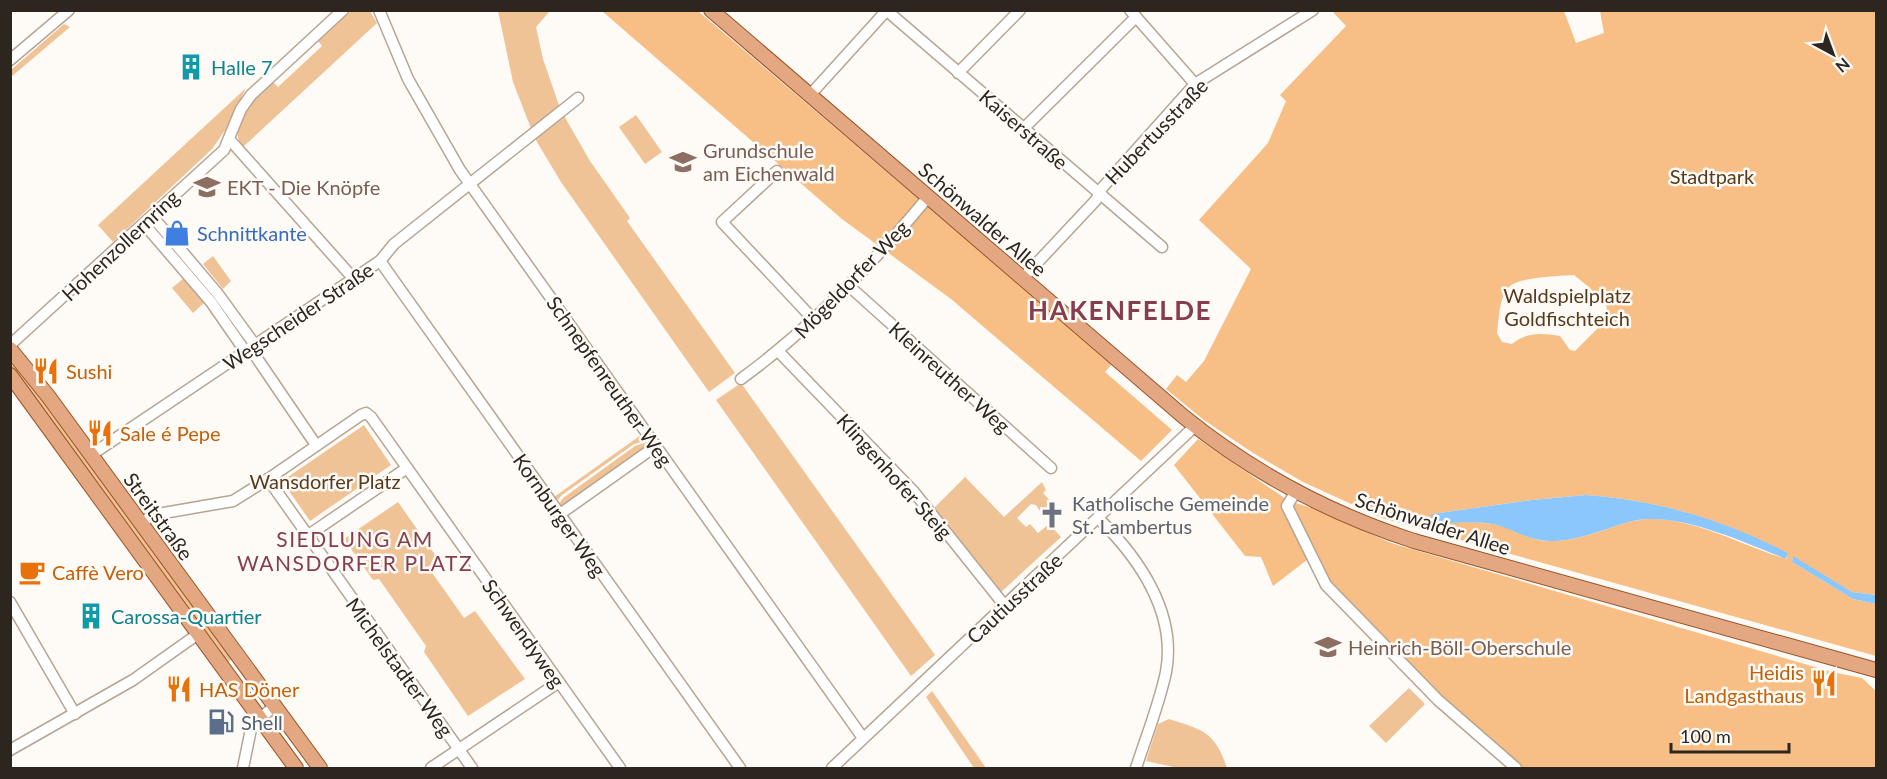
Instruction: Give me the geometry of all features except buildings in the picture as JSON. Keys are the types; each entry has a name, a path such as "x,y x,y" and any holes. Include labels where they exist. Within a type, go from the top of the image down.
{"main road":[{"name":"Schönwalder Allee","path":"711,10 1196,426 1252,465 1296,491 1372,528 1414,542 1876,670"},
{"name":"Streitstraße","path":"10,347 320,768"},
{"name":"Streitstraße","path":"10,375 296,768"}],"street":[{"path":"10,60 69,10"},
{"name":"Hohenzollernring","path":"10,347 224,150 242,109 251,95 343,10"},
{"name":"Schnepfenreuther Weg","path":"379,10 394,51 417,97 470,184 863,738"},
{"path":"958,73 1020,10"},
{"name":"Hubertusstraße","path":"1022,279 1195,84 1314,10"},
{"path":"810,95 886,11"},
{"name":"Kaiserstraße","path":"886,11 1162,247"},
{"path":"1023,129 1133,14 1195,84"},
{"name":"Wegscheider Straße","path":"91,455 380,261 393,244 578,98"},
{"path":"230,140 354,278"},
{"path":"777,171 722,222 813,320"},
{"name":"Mögeldorfer Weg","path":"741,379 779,352 849,286 928,197"},
{"path":"148,220 218,294 250,348 316,445"},
{"name":"Kornburger Weg","path":"380,261 740,768"},
{"name":"Kleinreuther Weg","path":"849,286 1051,468"},
{"name":"Klingenhofer Steig","path":"779,352 914,492 1005,606"},
{"path":"141,524 152,516 233,501 316,445 366,414 407,468 307,536 268,478"},
{"name":"Cautiusstraße","path":"837,767 863,738 1196,426"},
{"path":"560,514 656,446"},
{"name":"Schwendyweg","path":"407,468 620,768"},
{"path":"1296,491 1287,506 1326,585 1438,700 1516,768"},
{"path":"1099,519 1147,578 1162,612 1165,629 1166,671 1136,768"},
{"name":"Michelstadter Weg","path":"307,536 472,768"},
{"path":"10,602 75,714"},
{"path":"10,750 133,680 198,634"},
{"path":"431,768 559,682"},
{"path":"243,768 252,724 274,707"}],"green space":[{"path":"351,11 370,11 377,23 243,147 238,138 240,120 252,103 273,82 278,87 322,46 318,41"},
{"path":"498,11 550,11 536,27 543,59 560,108 532,131 513,82"},
{"path":"602,11 698,11 1112,364 1105,372 1172,430 1141,461 951,299 842,219"},
{"name":"Stadtpark","path":"1564,11 1576,43 1604,33 1600,11 1876,11 1876,595 1852,592 1793,557 1792,562 1853,599 1876,604 1876,656 1382,518 1303,482 1253,453 1204,420 1166,389 1177,375 1186,382 1204,361 1251,269 1199,220 1268,143 1286,101 1280,95 1346,26 1333,12","holes":["1574,275 1590,288 1607,307 1603,323 1575,351 1570,350 1560,336 1553,335 1529,335 1512,344 1502,342 1497,333 1499,315 1503,296 1509,287 1530,279","1586,495 1665,507 1714,521 1787,553 1787,559 1711,531 1671,520 1633,521 1560,541 1537,539 1501,526 1484,523 1433,524 1432,514"]},
{"path":"64,24 70,27 11,77 11,70"},
{"path":"246,88 226,129 212,149 113,242 98,225"},
{"path":"563,114 590,161 630,218 627,221 735,373 709,392 561,182 534,137"},
{"path":"636,115 662,152 645,164 619,127"},
{"path":"213,256 231,281 223,289 203,264"},
{"path":"184,278 205,302 193,313 172,288"},
{"path":"15,363 233,658 227,663 11,367"},
{"path":"741,383 935,655 911,676 716,400"},
{"name":"Wansdorfer Platz","path":"364,425 391,465 310,521 282,481"},
{"path":"641,435 645,441 634,444 562,495 557,501 554,497"},
{"path":"1198,439 1289,501 1315,509 1391,543 1832,672 1862,678 1876,691 1876,768 1523,768 1440,697 1325,577 1318,580 1307,560 1273,586 1261,557 1245,556 1174,465"},
{"path":"644,443 647,445 645,449 565,507 558,506 563,498 635,446"},
{"path":"965,477 1004,517 1042,482 1046,490 1043,493 1053,504 1042,514 1036,505 1031,504 1017,518 1026,527 1030,524 1038,533 1049,524 1061,537 999,594 932,510"},
{"path":"398,502 438,559 428,567 464,618 475,611 525,679 468,716 424,652 426,646 379,579 373,580 344,539"},
{"path":"1409,688 1425,704 1386,743 1369,726"},
{"path":"932,691 986,768 974,768 926,697"},
{"path":"1169,719 1207,734 1218,747 1227,768 1178,768 1146,761 1158,724"}],"water":[{"path":"1586,495 1665,507 1715,521 1788,553 1786,559 1711,530 1670,520 1633,521 1581,537 1549,541 1535,539 1489,523 1433,524 1429,520 1432,514"},
{"path":"1793,556 1852,592 1876,595 1876,604 1853,599 1792,562"}],"place":[{"name":"Halle 7","path":"191,67"},
{"name":"Grundschule am Eichenwald","path":"683,162"},
{"name":"EKT - Die Knöpfe","path":"207,187"},
{"name":"Schnittkante","path":"177,233"},
{"name":"Sushi","path":"46,371"},
{"name":"Sale é Pepe","path":"100,433"},
{"name":"Katholische Gemeinde St. Lambertus","path":"1052,515"},
{"name":"Caffè Vero","path":"32,572"},
{"name":"Carossa-Quartier","path":"91,616"},
{"name":"Heinrich-Böll-Oberschule","path":"1328,647"},
{"name":"Heidis Landgasthaus","path":"1824,683"},
{"name":"HAS Döner","path":"179,689"},
{"name":"Shell","path":"221,722"}],"district":[{"name":"HAKENFELDE","path":"1120,310"},
{"name":"SIEDLUNG AM WANSDORFER PLATZ","path":"355,550"}],"park label":[{"name":"Waldspielplatz Goldfischteich","path":"1567,306"}]}
